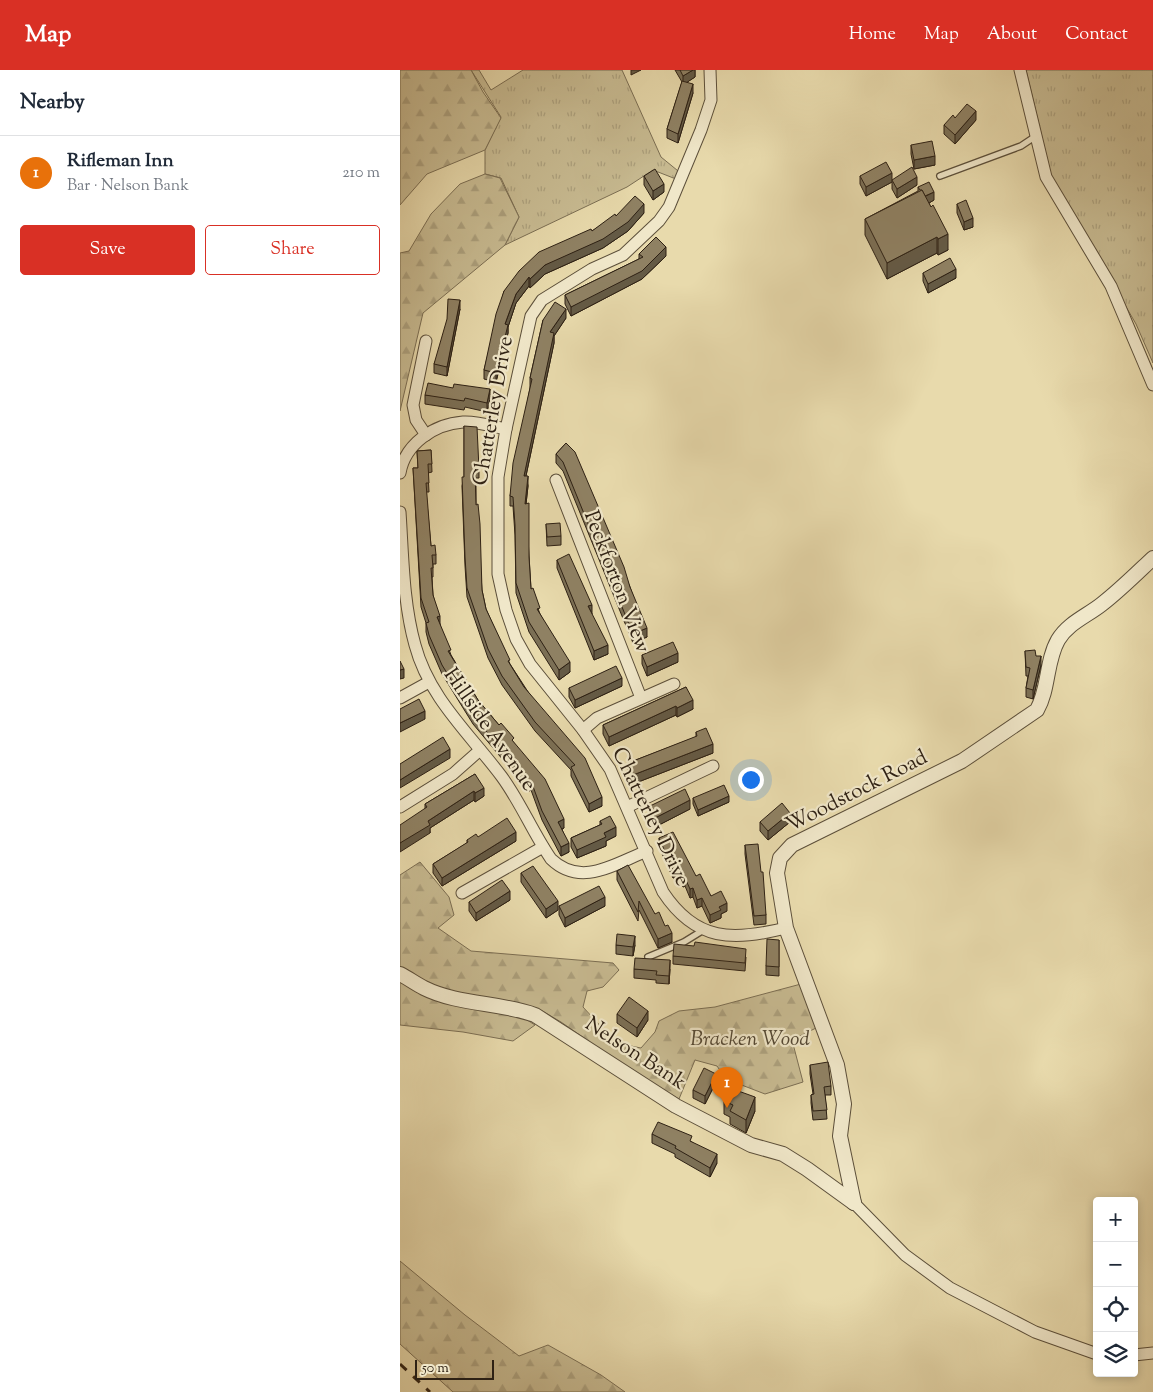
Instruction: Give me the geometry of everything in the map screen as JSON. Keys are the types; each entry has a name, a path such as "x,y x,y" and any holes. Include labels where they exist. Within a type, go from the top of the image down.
{"street":[{"name":"Chatterley Drive","path":"710,70 711,100 669,207 647,235 624,256 558,288 542,300 531,316 506,429 498,477 498,574 506,610 516,639 530,664 583,730 610,769 664,892 673,907 692,924 726,937 754,936 786,928"},
{"path":"1020,70 1046,177 1111,286 1153,385"},
{"path":"426,341 413,405 416,420 426,435"},
{"path":"400,473 408,454 426,435 437,428 464,422 506,429"},
{"name":"Peckforton View","path":"556,480 641,698"},
{"name":"Hillside Avenue","path":"400,512 403,604 415,645 429,682 445,708 511,790 542,847 560,867 580,874 592,873 647,851"},
{"name":"Woodstock Road","path":"854,1203 840,1136 844,1104 837,1065 786,928 778,873 780,858 792,845 962,761 1037,710 1041,702 1050,660 1058,640 1072,624 1100,606 1153,558"},
{"path":"400,698 429,682"},
{"path":"583,730 597,718 674,684"},
{"path":"400,806 453,774 480,750"},
{"path":"627,807 713,766"},
{"path":"462,893 542,847"},
{"name":"Nelson Bank","path":"400,974 424,988 450,997 518,1009 551,1024 676,1106 751,1145 783,1154 854,1203"},
{"path":"854,1203 905,1255 950,1288 1036,1332 1093,1353"},
{"path":"1138,1355 1153,1353"}],"lane":[{"path":"940,176 1021,146 1036,136"},
{"path":"648,957 684,942 705,929"}],"green space":[{"path":"400,70 471,70 501,118 485,150 427,174 400,205"},
{"path":"471,70 479,70 491,90 523,70 622,70 661,157 683,175 681,181 653,170 627,187 505,245 519,217 501,178 485,174 485,150 501,117"},
{"path":"1026,70 1153,70 1153,363 1136,324 1052,179"},
{"path":"485,174 500,178 519,217 505,245 423,313 400,411 400,253 409,251 431,214 460,184"},
{"name":"Bracken Wood","path":"420,862 449,897 454,915 438,928 471,951 613,963 619,970 603,987 587,991 583,1007 616,1043 641,1048 655,1032 659,1021 679,1011 715,1007 801,984 816,1028 792,1040 803,1082 765,1094 726,1079 717,1066 695,1060 679,1099 640,1077 561,1022 539,1009 439,989 400,968 400,875"},
{"path":"400,979 516,1013 535,1025 513,1041 463,1032 400,1025"},
{"path":"400,1261 465,1315 519,1356 548,1345 601,1375 625,1392 453,1392 400,1344"}],"building":[{"path":"680,70 693,70 683,76"},
{"path":"682,81 693,84 678,134 667,129"},
{"path":"967,104 976,111 955,135 944,125 953,115 955,118"},
{"path":"932,141 935,156 914,160 911,145"},
{"path":"886,162 892,173 866,187 860,176"},
{"path":"912,167 917,177 897,189 892,180"},
{"path":"655,169 664,184 653,191 644,176"},
{"path":"929,182 934,192 925,196 918,187"},
{"path":"922,190 931,207 933,205 948,234 938,239 937,237 887,263 865,219"},
{"path":"635,196 644,204 628,222 603,239 545,265 530,279 529,277 516,294 505,324 508,325 496,373 484,370 496,314 504,291 519,271 539,252 591,229 592,231 615,214 616,216"},
{"path":"966,200 973,218 964,222 957,204"},
{"path":"656,237 666,247 642,271 571,307 565,295 643,257 639,254"},
{"path":"950,258 956,269 928,284 923,273"},
{"path":"448,299 460,300 447,367 434,364 447,319"},
{"path":"555,302 566,309 550,332 554,333 524,476 528,476 525,504 529,503 531,589 533,588 540,608 537,609 570,662 559,670 529,622 516,583 515,525 513,497 510,496 513,463 543,320"},
{"path":"428,383 453,388 454,384 490,389 487,403 465,398 464,401 425,395"},
{"path":"464,426 477,427 479,469 475,469 476,505 478,504 482,590 486,609 510,660 508,661 524,687 585,758 602,797 589,804 571,767 575,765 535,722 502,676 488,649 467,588 462,477 464,477"},
{"path":"566,443 575,452 624,567 647,628 633,634 563,462 556,454"},
{"path":"431,450 432,464 428,464 429,483 426,483 431,546 435,545 436,555 432,555 433,568 431,568 433,595 440,616 437,617 451,650 448,651 478,700 499,725 501,723 514,738 512,740 545,779 564,819 558,822 569,843 561,847 542,811 531,781 529,783 473,715 442,665 429,635 426,623 429,622 421,598 413,468 418,468 417,451"},
{"path":"560,523 561,536 547,537 546,524"},
{"path":"569,554 592,605 588,606 608,645 594,651 557,560"},
{"path":"673,642 678,653 647,667 642,655"},
{"path":"1035,650 1036,656 1041,656 1033,690 1026,688 1030,668 1026,667 1025,651"},
{"path":"400,661 404,669 400,670"},
{"path":"616,666 622,678 575,700 569,688"},
{"path":"686,687 693,700 609,737 603,725"},
{"path":"419,699 425,711 400,723 400,709"},
{"path":"706,728 713,744 633,775 628,763 697,736 696,732"},
{"path":"443,737 450,749 400,780 400,764"},
{"path":"475,774 484,788 475,793 474,791 428,821 430,825 400,843 400,825 427,807 425,804"},
{"path":"724,785 729,796 698,810 693,798"},
{"path":"685,789 690,800 655,818 650,806"},
{"path":"782,803 790,813 768,831 760,822"},
{"path":"610,816 616,827 604,833 606,837 577,850 571,838 602,824 600,821"},
{"path":"507,818 516,832 442,878 433,864 468,842 467,840 476,834 478,837"},
{"path":"673,832 696,876 700,874 711,896 721,891 727,903 719,907 721,910 710,915 702,898 697,900 693,888 690,889 678,868 673,870 659,838"},
{"path":"758,844 761,872 763,872 766,915 754,916 745,845"},
{"path":"628,865 655,914 659,912 665,926 668,925 672,933 658,939 639,901 638,912 617,871"},
{"path":"533,866 558,901 546,909 521,873"},
{"path":"502,880 510,891 476,913 469,902"},
{"path":"599,886 605,897 565,918 559,906"},
{"path":"617,934 635,936 633,947 616,945"},
{"path":"767,939 779,940 779,967 766,966"},
{"path":"695,942 746,949 745,963 673,956 674,944 694,946"},
{"path":"635,958 670,960 669,976 656,975 657,971 634,969"},
{"path":"629,997 648,1011 637,1028 617,1014"},
{"path":"828,1062 831,1086 824,1087 827,1110 813,1111 811,1095 814,1094 810,1065"},
{"path":"704,1068 716,1074 705,1096 693,1090"},
{"path":"730,1088 755,1097 746,1120 730,1111 733,1105 724,1101"},
{"path":"658,1122 692,1136 690,1141 717,1154 710,1168 675,1148 676,1146 652,1134"}],"railway":[{"path":"400,1364 430,1392"}],"place":[{"name":"Rifleman Inn","path":"727,1108"}]}
